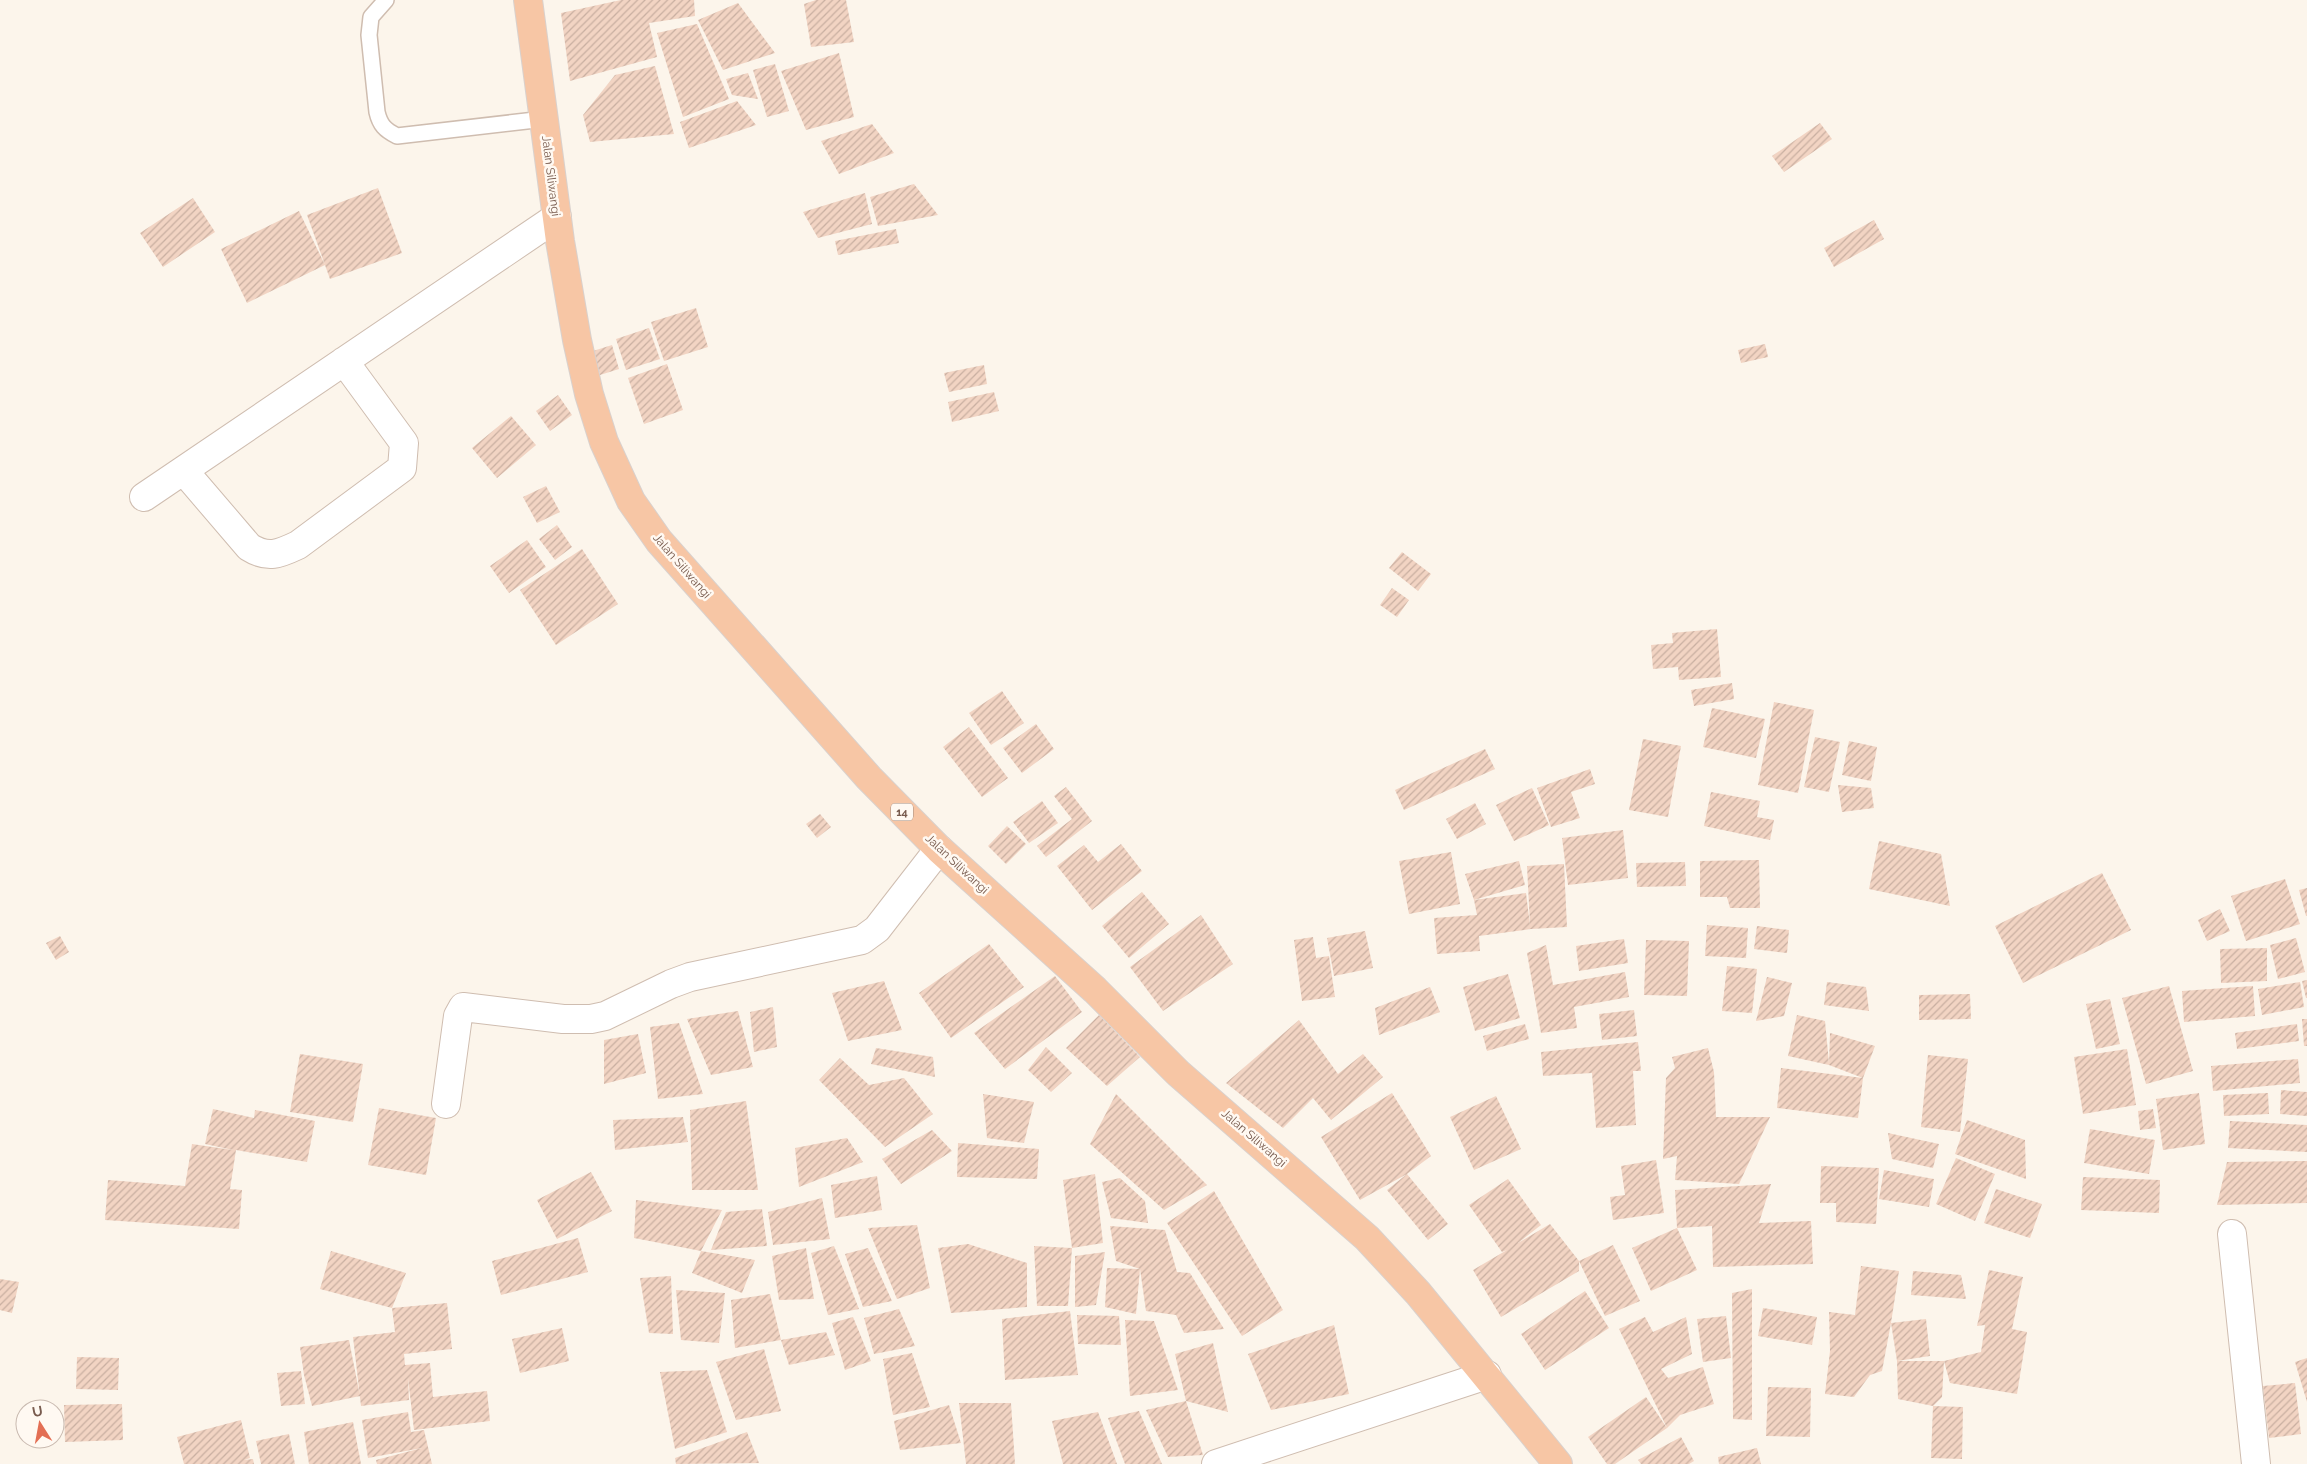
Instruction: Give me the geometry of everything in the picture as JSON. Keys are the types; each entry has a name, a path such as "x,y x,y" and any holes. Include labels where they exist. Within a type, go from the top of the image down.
{"highway":[{"name":"Jalan Siliwangi","path":"528,0 557,216 577,340 589,394 604,442 631,501 659,541 869,778 939,849 1095,990 1178,1073 1367,1238 1418,1293 1558,1464"}],"street":[{"path":"144,497 557,216"},
{"path":"184,471 248,547 259,553 270,555 298,545 402,468 404,443 344,361"},
{"path":"446,1104 458,1016 463,1007 563,1019 591,1019 605,1016 671,984 690,977 862,940 877,929 939,849"},
{"path":"2232,1234 2256,1464"},
{"path":"1216,1464 1487,1376"}],"lane":[{"path":"386,0 371,17 369,35 377,112 380,124 388,132 397,136 544,119"}],"building":[{"path":"621,0 694,0 695,16 649,23 657,57 570,81 561,13"},
{"path":"816,0 846,0 854,42 811,47 804,4"},
{"path":"738,3 775,53 723,70 698,20"},
{"path":"697,24 729,99 683,117 657,33"},
{"path":"839,53 854,117 806,130 781,71"},
{"path":"775,64 789,111 767,117 753,70"},
{"path":"655,66 674,134 590,142 583,115 615,75"},
{"path":"748,73 758,99 732,95 726,79"},
{"path":"737,101 756,125 689,148 680,122"},
{"path":"1820,123 1832,139 1784,172 1772,156"},
{"path":"872,124 894,153 839,174 821,141"},
{"path":"914,184 938,215 878,226 870,197"},
{"path":"378,188 402,253 330,279 307,215"},
{"path":"865,193 872,224 818,238 803,212"},
{"path":"193,198 215,232 163,267 140,233"},
{"path":"299,211 325,265 247,303 221,249"},
{"path":"1874,220 1884,239 1834,267 1824,248"},
{"path":"896,229 899,243 838,255 835,241"},
{"path":"696,308 708,347 664,361 651,322"},
{"path":"649,328 660,359 626,370 616,339"},
{"path":"1765,344 1768,357 1741,363 1738,350"},
{"path":"612,345 619,369 600,375 593,351"},
{"path":"667,364 683,410 644,424 628,378"},
{"path":"984,365 987,384 949,392 944,373"},
{"path":"994,392 999,411 952,422 948,402"},
{"path":"558,395 572,415 550,431 536,411"},
{"path":"511,416 536,445 497,478 472,448"},
{"path":"546,486 560,512 537,523 523,497"},
{"path":"557,525 572,547 555,560 539,539"},
{"path":"527,540 546,567 509,593 490,566"},
{"path":"582,549 618,604 556,645 520,590"},
{"path":"1402,552 1431,574 1418,591 1389,568"},
{"path":"1392,588 1409,600 1397,617 1380,605"},
{"path":"1717,629 1721,677 1679,680 1678,667 1653,669 1651,645 1673,643 1672,633"},
{"path":"1732,683 1734,699 1694,706 1691,690"},
{"path":"1002,691 1024,723 991,745 969,713"},
{"path":"1774,702 1814,710 1798,793 1758,785"},
{"path":"1712,708 1765,719 1756,758 1703,747"},
{"path":"1036,724 1054,749 1022,773 1003,748"},
{"path":"969,727 1008,778 982,797 943,747"},
{"path":"1815,737 1840,742 1829,792 1804,787"},
{"path":"1643,739 1681,746 1668,817 1629,810"},
{"path":"1849,741 1877,747 1871,781 1842,775"},
{"path":"1485,749 1495,769 1404,810 1395,790"},
{"path":"1590,769 1595,784 1571,792 1580,818 1551,827 1537,788"},
{"path":"1838,785 1871,788 1874,808 1842,812"},
{"path":"1066,787 1092,821 1046,857 1037,846 1072,819 1054,796"},
{"path":"1532,788 1549,825 1514,841 1496,805"},
{"path":"1711,792 1760,801 1757,817 1774,820 1770,840 1704,826"},
{"path":"1042,801 1058,823 1029,843 1013,822"},
{"path":"1475,803 1486,824 1457,839 1446,819"},
{"path":"820,814 831,827 817,838 806,824"},
{"path":"1007,826 1026,844 1006,864 988,846"},
{"path":"1623,830 1628,878 1568,885 1562,838"},
{"path":"1879,841 1941,854 1950,906 1869,889"},
{"path":"1121,844 1142,871 1092,910 1057,866 1084,845 1098,862"},
{"path":"1451,852 1460,904 1409,914 1399,861"},
{"path":"1759,860 1760,908 1730,908 1727,897 1700,897 1700,861"},
{"path":"1519,861 1525,885 1474,900 1465,874"},
{"path":"1685,862 1686,886 1637,887 1636,863"},
{"path":"1564,864 1567,927 1531,929 1479,936 1480,951 1437,954 1434,918 1477,915 1474,900 1526,893 1530,925 1527,866"},
{"path":"2102,873 2131,930 2023,983 1995,926"},
{"path":"2285,879 2300,924 2246,941 2231,896"},
{"path":"2307,888 2307,916 2306,916 2299,890"},
{"path":"1142,892 1169,924 1129,958 1102,926"},
{"path":"2220,909 2230,931 2207,941 2198,920"},
{"path":"1201,915 1233,964 1163,1011 1130,967"},
{"path":"1707,925 1748,928 1746,958 1705,956"},
{"path":"1757,926 1789,930 1787,953 1754,949"},
{"path":"1365,931 1373,968 1334,976 1327,938"},
{"path":"60,936 69,952 56,960 46,943"},
{"path":"1313,937 1316,958 1329,956 1335,997 1302,1001 1294,940"},
{"path":"2296,938 2305,972 2278,979 2270,945"},
{"path":"1624,939 1628,963 1579,971 1576,946"},
{"path":"1646,940 1689,941 1687,996 1644,995"},
{"path":"989,944 1024,987 951,1038 919,993"},
{"path":"1546,945 1553,985 1625,972 1629,997 1574,1007 1577,1028 1541,1033 1527,953"},
{"path":"2267,948 2267,981 2221,983 2220,949"},
{"path":"1727,966 1757,969 1752,1013 1722,1011"},
{"path":"1508,974 1520,1018 1475,1031 1463,987"},
{"path":"1055,976 1082,1012 1005,1069 974,1033"},
{"path":"1767,977 1792,983 1784,1016 1756,1021"},
{"path":"2307,980 2307,998 2306,998 2302,981"},
{"path":"884,981 902,1030 848,1041 832,993"},
{"path":"1827,982 1866,987 1869,1011 1824,1005"},
{"path":"2300,982 2304,1007 2262,1015 2258,989"},
{"path":"2169,986 2193,1071 2146,1084 2122,998"},
{"path":"2253,986 2255,1016 2184,1022 2182,991"},
{"path":"1430,987 1440,1012 1379,1035 1375,1008"},
{"path":"1970,994 1971,1019 1919,1020 1919,995"},
{"path":"2110,999 2120,1044 2096,1049 2086,1004"},
{"path":"773,1007 777,1047 754,1052 750,1012"},
{"path":"1634,1010 1637,1036 1602,1040 1599,1014"},
{"path":"738,1011 753,1067 711,1075 687,1019"},
{"path":"1099,1015 1140,1057 1107,1086 1066,1048"},
{"path":"1797,1015 1825,1021 1829,1063 1830,1033 1875,1046 1863,1078 1829,1065 1788,1056"},
{"path":"2302,1019 2307,1019 2307,1046 2304,1046"},
{"path":"1299,1020 1338,1074 1363,1054 1383,1077 1331,1120 1313,1098 1283,1128 1226,1083"},
{"path":"679,1023 703,1094 658,1099 650,1027"},
{"path":"1525,1024 1529,1039 1487,1051 1483,1036"},
{"path":"2297,1024 2299,1041 2237,1049 2235,1033"},
{"path":"638,1034 646,1073 604,1084 604,1040"},
{"path":"1638,1042 1641,1071 1633,1071 1636,1125 1596,1128 1592,1073 1543,1076 1541,1052"},
{"path":"1046,1047 1072,1073 1051,1092 1028,1070"},
{"path":"876,1048 933,1057 935,1077 871,1064"},
{"path":"1708,1048 1714,1072 1716,1117 1770,1117 1739,1184 1675,1180 1677,1156 1663,1159 1666,1078 1675,1068 1672,1057"},
{"path":"2127,1049 2136,1105 2083,1114 2074,1057"},
{"path":"300,1054 363,1064 353,1122 290,1112"},
{"path":"1928,1055 1968,1059 1960,1132 1921,1127"},
{"path":"840,1058 869,1085 904,1078 933,1114 885,1147 819,1080"},
{"path":"2298,1059 2300,1083 2213,1091 2211,1066"},
{"path":"1781,1068 1863,1078 1858,1118 1777,1108"},
{"path":"2281,1090 2307,1092 2307,1116 2280,1114"},
{"path":"1392,1093 1431,1156 1407,1174 1360,1200 1321,1137"},
{"path":"2199,1093 2205,1144 2163,1150 2156,1099"},
{"path":"2268,1093 2269,1114 2224,1116 2223,1095"},
{"path":"983,1094 1034,1102 1024,1143 987,1138"},
{"path":"1116,1094 1207,1185 1164,1210 1090,1144"},
{"path":"1496,1096 1521,1149 1474,1170 1450,1117"},
{"path":"746,1101 758,1190 692,1190 690,1110"},
{"path":"379,1108 436,1118 426,1175 368,1165"},
{"path":"213,1109 254,1118 255,1110 315,1121 307,1162 236,1150 230,1189 242,1190 239,1229 105,1220 108,1180 185,1186 192,1144 233,1150 205,1144"},
{"path":"2153,1109 2156,1128 2140,1130 2138,1111"},
{"path":"683,1117 688,1142 615,1150 613,1120"},
{"path":"1967,1120 2025,1140 2026,1179 1955,1154"},
{"path":"2230,1121 2307,1125 2307,1152 2228,1148"},
{"path":"2090,1129 2155,1140 2149,1174 2084,1163"},
{"path":"932,1130 952,1151 901,1184 882,1159"},
{"path":"1888,1133 1939,1144 1933,1168 1892,1159"},
{"path":"847,1138 863,1162 799,1187 795,1148"},
{"path":"958,1143 1039,1149 1037,1179 957,1177"},
{"path":"1956,1158 1995,1174 1975,1221 1936,1204"},
{"path":"1656,1160 1664,1213 1613,1220 1610,1197 1625,1195 1621,1166"},
{"path":"2307,1161 2307,1203 2217,1205 2227,1162"},
{"path":"1821,1166 1879,1168 1876,1224 1836,1222 1836,1203 1820,1203"},
{"path":"1884,1170 1934,1179 1929,1207 1879,1199"},
{"path":"591,1172 612,1211 557,1239 537,1200"},
{"path":"1095,1174 1103,1243 1072,1248 1063,1180"},
{"path":"1407,1174 1448,1224 1428,1240 1387,1190"},
{"path":"877,1176 882,1210 835,1218 831,1185"},
{"path":"2083,1177 2160,1180 2159,1213 2081,1210"},
{"path":"1120,1178 1145,1201 1148,1223 1111,1218 1102,1182"},
{"path":"1508,1179 1541,1225 1518,1243 1550,1224 1579,1261 1579,1271 1501,1317 1473,1270 1507,1250 1502,1252 1469,1205"},
{"path":"1771,1184 1759,1223 1811,1221 1813,1264 1713,1267 1712,1226 1677,1228 1675,1190"},
{"path":"1996,1189 2042,1204 2030,1238 1984,1223"},
{"path":"1214,1191 1283,1310 1242,1336 1167,1223"},
{"path":"822,1198 830,1239 773,1245 768,1212"},
{"path":"636,1200 722,1210 701,1251 634,1238"},
{"path":"762,1209 767,1246 711,1250 726,1212"},
{"path":"917,1225 930,1288 897,1299 868,1228"},
{"path":"1110,1226 1165,1230 1177,1272 1190,1273 1224,1329 1184,1333 1176,1315 1146,1311 1140,1269 1116,1261"},
{"path":"1677,1228 1697,1270 1651,1291 1632,1248"},
{"path":"578,1238 588,1272 501,1295 492,1261"},
{"path":"968,1244 1027,1263 1027,1307 951,1313 938,1248"},
{"path":"1613,1245 1640,1301 1605,1316 1579,1261"},
{"path":"834,1246 859,1309 828,1315 811,1253"},
{"path":"1034,1246 1072,1248 1068,1306 1037,1306"},
{"path":"806,1248 814,1299 779,1300 772,1256"},
{"path":"868,1248 892,1301 863,1307 845,1254"},
{"path":"331,1251 406,1273 392,1308 320,1289"},
{"path":"701,1251 755,1260 742,1293 692,1273"},
{"path":"1105,1252 1096,1305 1075,1307 1075,1256"},
{"path":"1861,1266 1899,1271 1882,1371 1870,1375 1854,1397 1825,1394 1830,1351 1829,1312 1855,1315"},
{"path":"1107,1268 1140,1269 1136,1314 1105,1307"},
{"path":"1989,1270 2023,1277 2012,1329 2027,1332 2017,1394 1950,1383 1944,1361 1981,1352 1985,1325 1977,1326"},
{"path":"1913,1271 1961,1275 1966,1299 1911,1295"},
{"path":"671,1276 673,1334 649,1333 640,1278"},
{"path":"0,1279 19,1282 12,1313 0,1310"},
{"path":"1752,1289 1752,1420 1733,1419 1732,1293"},
{"path":"676,1290 725,1293 719,1343 681,1340"},
{"path":"1585,1291 1609,1328 1545,1370 1521,1334"},
{"path":"770,1294 781,1340 735,1348 731,1300"},
{"path":"447,1303 452,1349 404,1354 405,1365 430,1363 433,1397 487,1391 490,1421 414,1430 408,1378 409,1400 361,1406 353,1337 395,1332 392,1308"},
{"path":"1763,1308 1817,1317 1812,1345 1758,1336"},
{"path":"899,1309 915,1346 874,1354 864,1318"},
{"path":"1070,1311 1078,1375 1005,1380 1002,1319"},
{"path":"1077,1315 1119,1316 1121,1345 1078,1344"},
{"path":"1726,1316 1731,1358 1703,1362 1697,1319"},
{"path":"853,1317 871,1361 845,1370 832,1323"},
{"path":"1645,1317 1653,1332 1686,1317 1692,1354 1661,1369 1668,1378 1703,1367 1714,1404 1680,1415 1667,1428 1619,1329"},
{"path":"1926,1319 1930,1356 1897,1361 1891,1323"},
{"path":"1125,1320 1154,1321 1178,1390 1130,1396"},
{"path":"1334,1325 1349,1394 1271,1410 1248,1354"},
{"path":"562,1328 569,1361 520,1373 512,1339"},
{"path":"826,1332 835,1355 789,1365 781,1340"},
{"path":"349,1340 360,1396 312,1406 304,1375 300,1347"},
{"path":"1213,1343 1228,1412 1186,1401 1175,1354"},
{"path":"764,1349 781,1411 736,1420 716,1362"},
{"path":"912,1353 930,1407 893,1415 883,1359"},
{"path":"77,1357 119,1358 118,1390 76,1389"},
{"path":"2307,1358 2307,1402 2295,1362"},
{"path":"1897,1361 1944,1361 1942,1397 1933,1406 1898,1399"},
{"path":"707,1370 727,1432 675,1449 660,1372"},
{"path":"301,1371 305,1404 281,1406 277,1373"},
{"path":"2295,1383 2301,1434 2269,1438 2263,1386"},
{"path":"1768,1387 1811,1388 1810,1437 1766,1436"},
{"path":"1646,1397 1667,1428 1615,1464 1607,1464 1588,1437"},
{"path":"1186,1401 1203,1455 1168,1457 1146,1410"},
{"path":"959,1403 1011,1403 1015,1464 966,1464"},
{"path":"122,1404 123,1440 65,1442 65,1405"},
{"path":"949,1405 961,1443 900,1450 894,1421"},
{"path":"1933,1406 1963,1407 1962,1459 1931,1458"},
{"path":"1139,1411 1162,1464 1125,1464 1108,1418"},
{"path":"408,1412 411,1432 424,1430 432,1464 377,1464 376,1460 422,1448 368,1458 362,1420"},
{"path":"1098,1412 1117,1464 1063,1464 1052,1421"},
{"path":"241,1420 250,1458 244,1460 253,1459 254,1464 184,1464 177,1437"},
{"path":"353,1422 361,1464 309,1464 304,1432"},
{"path":"747,1432 759,1463 676,1464 675,1458"},
{"path":"289,1434 295,1464 261,1464 256,1441"},
{"path":"1681,1437 1694,1461 1689,1464 1641,1464 1638,1460"},
{"path":"1757,1448 1761,1464 1719,1464 1718,1457"}]}
